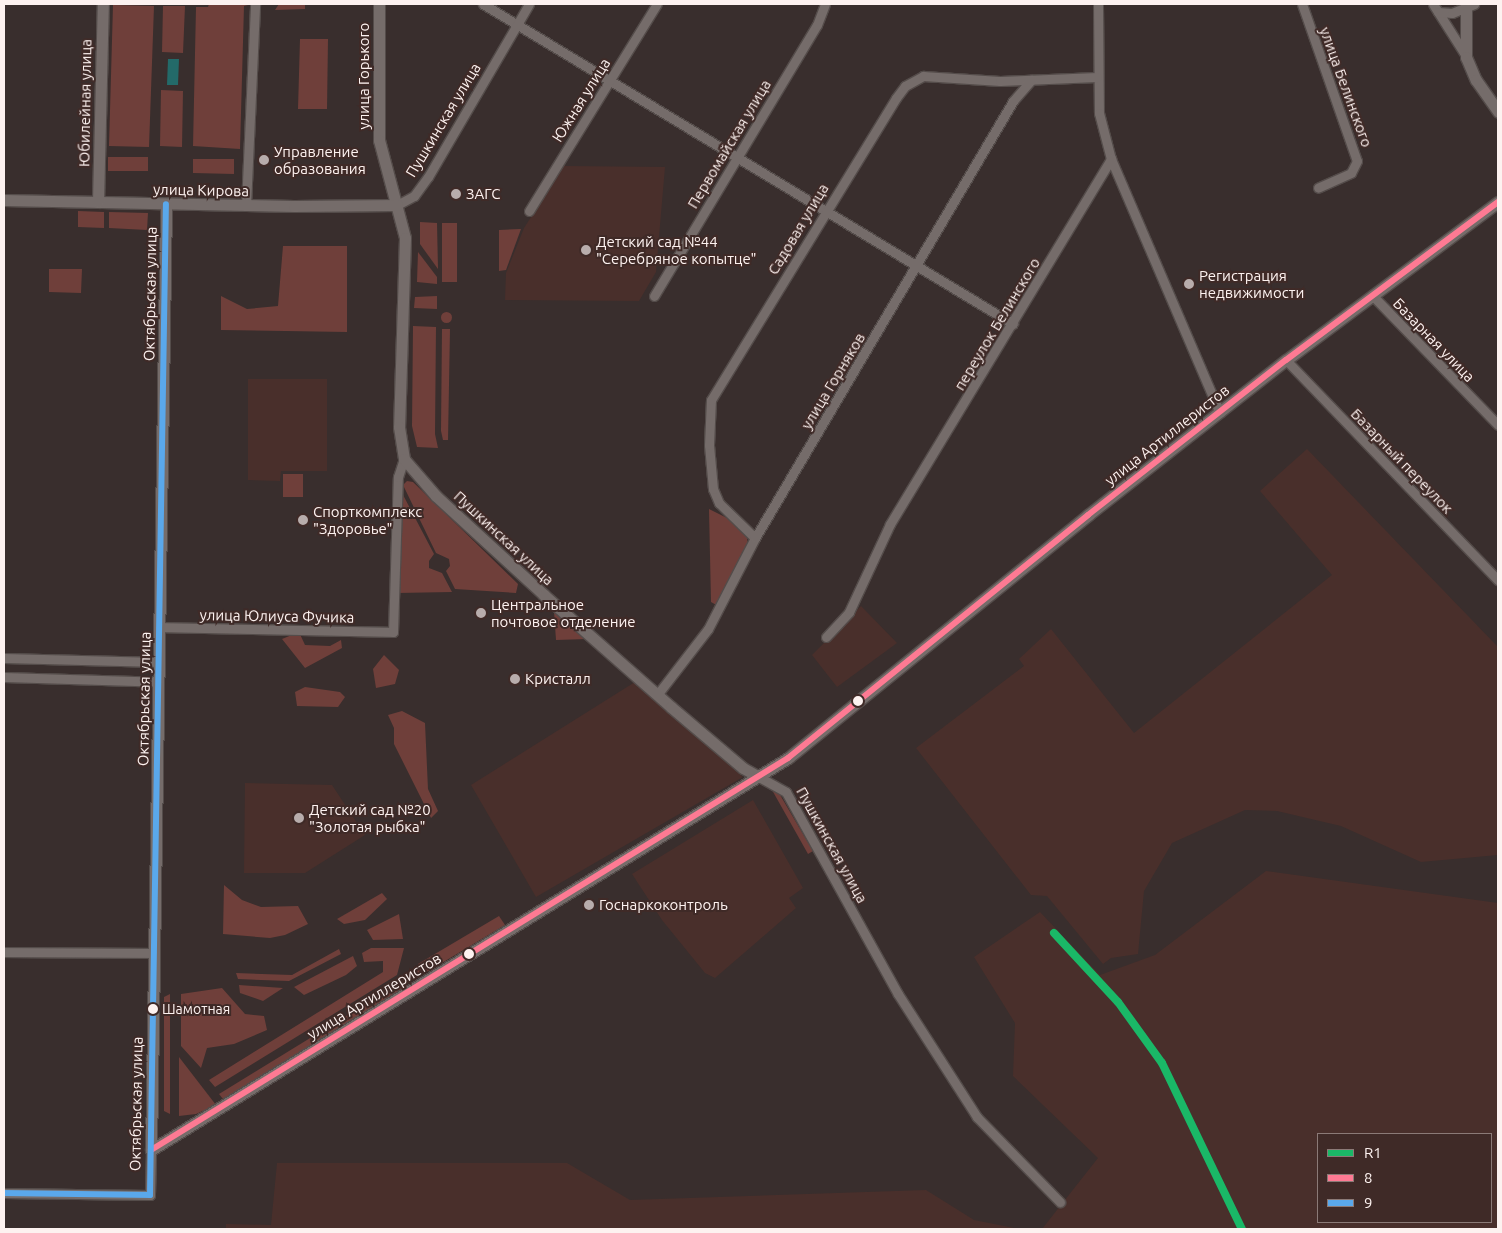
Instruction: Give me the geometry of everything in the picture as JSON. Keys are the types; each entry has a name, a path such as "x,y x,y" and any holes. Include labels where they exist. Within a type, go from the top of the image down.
{"street":[{"name":"Юбилейная улица","path":"98,202 103,4"},
{"path":"246,205 255,4"},
{"name":"улица Горького","path":"379,4 379,140 397,205"},
{"path":"483,4 826,209 917,267 1013,324"},
{"name":"Пушкинская улица","path":"397,205 414,196 428,177 529,4"},
{"name":"Южная улица","path":"529,211 657,4"},
{"name":"Первомайская улица","path":"654,296 817,25 825,4"},
{"path":"1098,4 1099,113 1111,160 1220,413"},
{"name":"улица Белинского","path":"1302,4 1358,161 1351,173 1318,188"},
{"path":"1433,4 1466,57 1476,80 1498,112"},
{"path":"1438,12 1452,13 1469,5 1466,57"},
{"name":"Садовая улица","path":"755,538 719,503 713,489 709,445 711,400 826,209 896,98 916,78 923,76 964,80 1031,80"},
{"path":"1031,80 1098,77"},
{"name":"улица Горняков","path":"657,695 708,629 755,538 1014,101 1031,80"},
{"name":"переулок Белинского","path":"826,637 849,612 890,524 1111,160"},
{"name":"улица Кирова","path":"4,200 166,204 397,205"},
{"name":"улица Артиллеристов","path":"152,1150 759,777 812,740 1088,515 1286,360 1498,202"},
{"name":"Октябрьская улица","path":"4,1193 150,1195 166,204"},
{"path":"397,205 405,238 399,427 404,459"},
{"name":"Базарная улица","path":"1372,295 1498,425"},
{"name":"Базарный переулок","path":"1286,360 1498,580"},
{"name":"Пушкинская улица","path":"404,459 443,502 657,695 743,768 786,792 898,994 977,1117 1060,1202"},
{"name":"улица Юлиуса Фучика","path":"160,627 393,632 398,477 404,459"},
{"path":"4,658 159,662"},
{"path":"4,677 159,682"},
{"path":"4,952 153,953"}],"shaded area":[{"path":"209,4 252,4 244,6 240,149 193,146 196,7 208,7"},
{"path":"279,4 305,4 305,9 275,10"},
{"path":"113,5 154,6 149,147 109,146"},
{"path":"163,6 185,6 183,53 162,52"},
{"path":"300,39 328,39 327,109 298,109"},
{"path":"161,90 183,91 182,147 160,146"},
{"path":"108,157 148,157 148,171 108,171"},
{"path":"193,159 234,159 234,174 193,173"},
{"name":"Детский сад №44 \"Серебряное копытце\"","path":"564,166 665,167 656,272 639,301 505,300 506,273 524,228"},
{"path":"78,211 104,212 104,228 78,227"},
{"path":"109,212 148,213 147,230 109,228"},
{"path":"420,222 437,223 438,269 420,244"},
{"path":"442,223 457,223 457,282 442,282"},
{"path":"521,229 506,270 499,271 499,230"},
{"path":"283,246 347,246 347,332 221,330 221,296 247,309 278,306"},
{"path":"418,252 437,277 437,284 417,282"},
{"path":"49,269 82,269 81,293 49,292"},
{"path":"437,296 437,309 414,308 415,297"},
{"path":"446,311 452,317 446,323 440,317"},
{"path":"413,326 436,327 435,434 438,448 417,447 412,426"},
{"path":"442,329 450,329 448,440 443,440 441,431"},
{"path":"248,379 327,379 327,471 281,471 280,481 248,480"},
{"path":"1307,449 1498,647 1498,855 1421,862 1341,826 1277,811 1245,810 1172,843 1144,891 1138,954 1111,958 1103,964 1047,896 1031,895 916,748 1024,666 1019,659 1051,629 1134,733 1332,575 1260,491"},
{"path":"283,474 303,474 303,497 283,497"},
{"path":"407,481 413,482 518,584 516,593 455,589 446,571 450,566 449,559 436,553 403,485"},
{"path":"401,491 434,554 429,561 429,568 442,573 452,592 397,593"},
{"path":"709,509 733,521 747,537 748,547 718,606 711,602"},
{"path":"861,606 897,643 837,687 812,655"},
{"path":"554,611 587,639 556,640"},
{"path":"299,632 305,645 330,646 341,640 342,648 305,668 282,639"},
{"path":"384,655 399,670 395,684 376,688 373,669"},
{"path":"635,682 743,777 536,897 471,785"},
{"path":"305,687 340,692 345,697 338,707 297,706 295,692"},
{"path":"402,711 425,723 428,789 438,811 431,818 394,744 394,728 388,715"},
{"name":"Детский сад №20 \"Золотая рыбка\"","path":"245,783 332,785 365,835 305,873 244,873"},
{"path":"776,788 813,851 808,854 772,790"},
{"path":"753,800 803,888 789,898 796,908 715,978 705,973 662,920 632,874"},
{"path":"1266,871 1498,903 1498,1229 1042,1229 1098,1158 1013,1076 1015,1023 974,957 1040,912 1100,975 1155,955"},
{"path":"224,885 242,900 261,907 298,906 308,924 285,935 270,938 223,934"},
{"path":"382,893 387,899 365,920 344,924 337,919"},
{"path":"399,914 403,939 373,940 367,930"},
{"path":"499,916 505,925 417,978 418,964"},
{"path":"371,948 404,948 397,975 215,1087 209,1080 383,972 383,961 364,962 362,953"},
{"path":"339,949 341,954 289,981 238,979 236,973 292,975"},
{"path":"353,956 357,966 346,975 304,995 294,987"},
{"path":"403,981 406,987 223,1099 219,1094"},
{"path":"239,985 283,988 263,1001 240,993"},
{"path":"222,988 245,1014 264,1016 267,1030 234,1044 207,1048 201,1068 181,1046 181,994"},
{"path":"170,994 170,1114 164,1111 164,997"},
{"path":"179,1057 216,1105 196,1114 179,1116"},
{"path":"277,1163 567,1163 630,1200 926,1190 974,1220 1019,1229 226,1229 226,1224 271,1225"}],"water":[{"path":"168,59 179,59 178,85 167,85"}],"transit line":[{"name":"8","path":"151,1150 788,758 1088,515 1286,360 1498,202"},
{"name":"9","path":"4,1193 150,1195 166,204"},
{"name":"R1","path":"1054,933 1118,1002 1162,1063 1242,1229"}],"place":[{"name":"Управление образования","path":"264,160"},
{"name":"ЗАГС","path":"456,194"},
{"name":"Детский сад №44 \"Серебряное копытце\"","path":"586,250"},
{"name":"Регистрация недвижимости","path":"1189,284"},
{"name":"Спорткомплекс \"Здоровье\"","path":"303,520"},
{"name":"Центральное почтовое отделение","path":"481,613"},
{"name":"Кристалл","path":"515,679"},
{"name":"Детский сад №20 \"Золотая рыбка\"","path":"299,818"},
{"name":"Госнаркоконтроль","path":"589,905"},
{"name":"Шамотная","path":"153,1009"}]}
